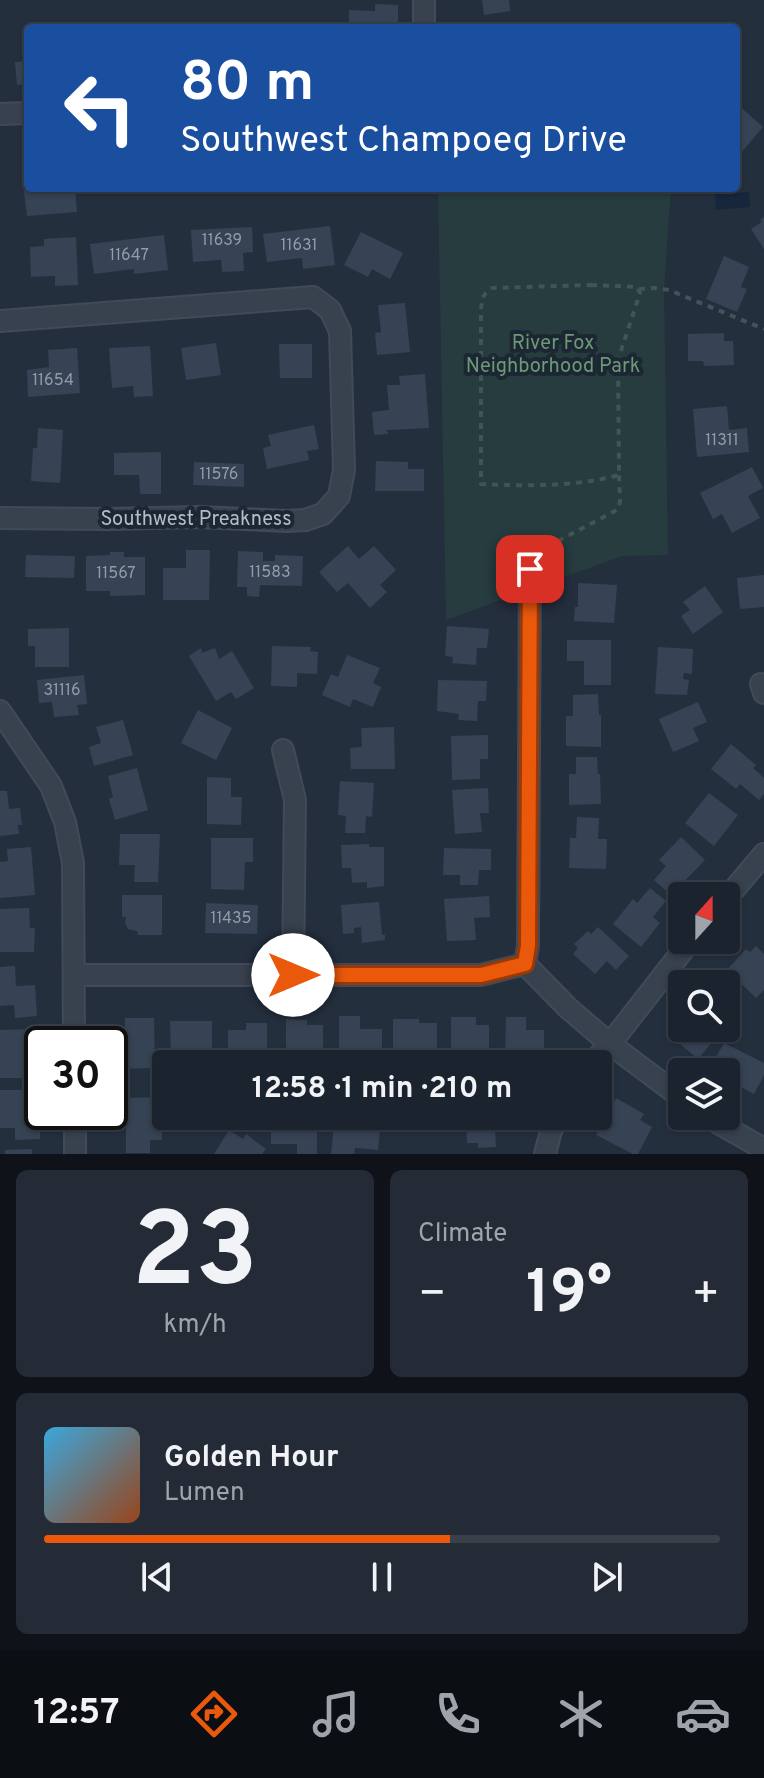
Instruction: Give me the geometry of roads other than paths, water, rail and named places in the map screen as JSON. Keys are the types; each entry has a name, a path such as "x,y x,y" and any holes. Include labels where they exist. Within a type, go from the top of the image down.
{"street":[{"path":"424,0 424,24"},
{"path":"0,114 24,113"},
{"name":"Southwest Preakness","path":"0,321 313,297 330,310 340,331 344,470 339,496 323,514 305,520 0,518"},
{"path":"525,964 528,946 530,569"},
{"path":"0,711 51,786 65,822 73,863 74,1026"},
{"path":"283,750 295,800 293,975"},
{"path":"740,882 764,854"},
{"path":"604,1050 680,954"},
{"path":"75,975 481,975 525,964"},
{"path":"525,964 568,1008 668,1088"},
{"path":"75,1130 75,1154"},
{"path":"545,1154 552,1130"},
{"path":"731,1130 764,1149"}],"water":[{"path":"749,192 750,207 716,210 715,194"}],"park label":[{"name":"River Fox Neighborhood Park","path":"553,356"}]}
